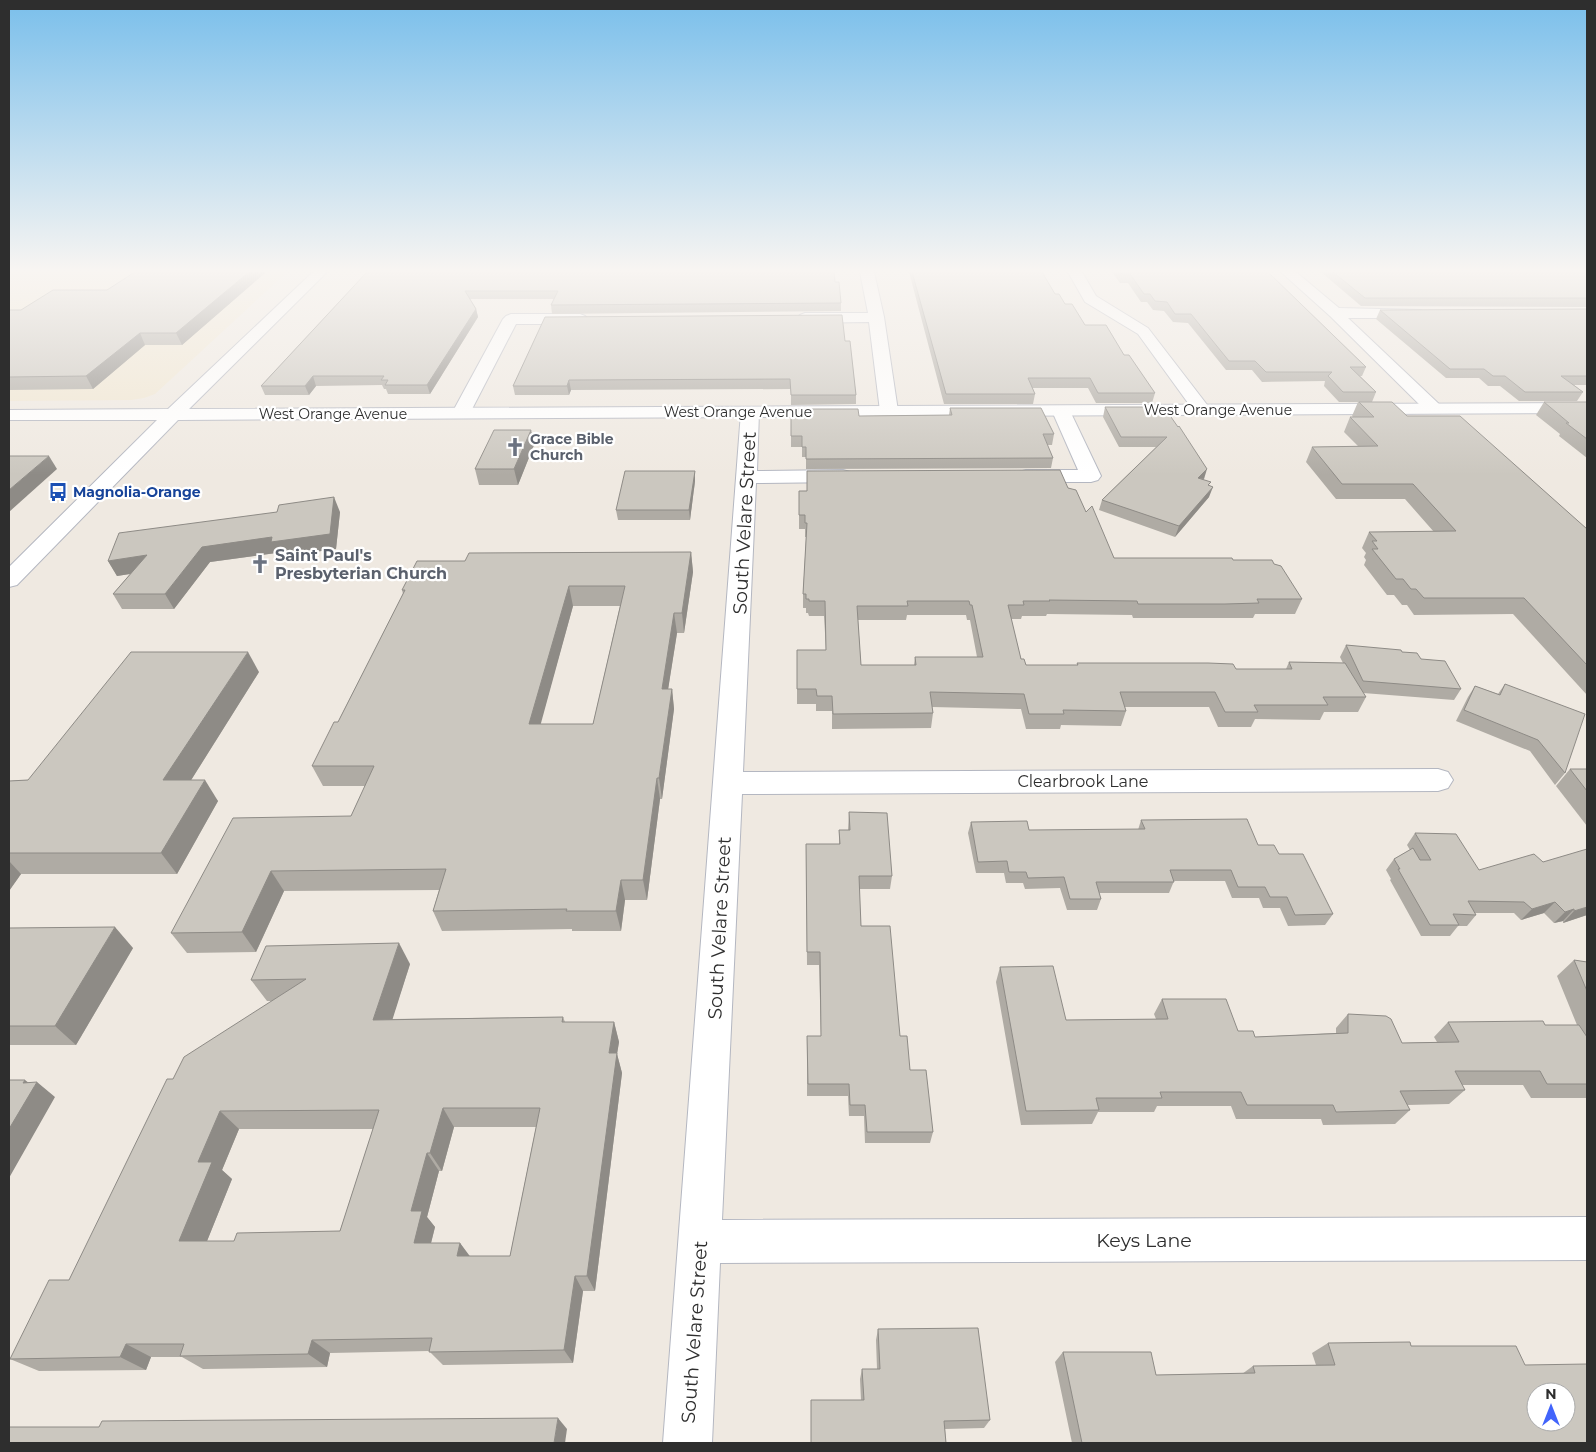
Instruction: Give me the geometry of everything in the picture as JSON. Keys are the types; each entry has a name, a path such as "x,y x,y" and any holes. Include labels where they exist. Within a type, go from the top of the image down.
{"street":[{"path":"9,580 172,415 250,340"},
{"path":"461,413 500,340"},
{"path":"879,340 890,411"},
{"path":"1150,340 1202,410"},
{"path":"1363,340 1433,408"},
{"name":"West Orange Avenue","path":"9,415 1587,408"},
{"path":"1012,476 1091,476 1061,411"},
{"name":"South Velare Street","path":"687,1443 750,412"},
{"path":"746,477 865,476"},
{"name":"Clearbrook Lane","path":"728,783 1438,780"},
{"name":"Keys Lane","path":"700,1242 1587,1239"}],"shaded area":[{"path":"9,340 214,340 155,394 144,398 131,400 9,401"}],"building":[{"path":"9,340 132,340 86,376 9,377"},
{"path":"304,340 456,340 427,385 385,385 388,380 381,380 384,376 313,376 305,386 261,386"},
{"path":"534,340 845,340 850,341 856,395 791,395 790,379 569,380 567,386 513,386"},
{"path":"931,340 1115,340 1124,355 1129,355 1155,393 1098,393 1090,378 1028,378 1035,394 946,394"},
{"path":"1212,340 1338,340 1366,367 1350,367 1376,392 1343,392 1328,376 1332,372 1266,372 1255,361 1229,361"},
{"path":"1415,340 1587,340 1587,376 1561,376 1583,392 1525,392 1505,376 1493,376 1484,369 1450,369"},
{"path":"1359,402 1392,402 1407,416 1460,416 1587,529 1587,665 1524,598 1424,598 1416,589 1411,589 1403,579 1396,579 1372,549 1378,549 1372,541 1377,541 1369,532 1456,531 1413,484 1342,484 1312,447 1378,446 1350,417 1374,417"},
{"path":"1544,402 1587,402 1587,439 1566,423 1569,423"},
{"path":"1105,407 1164,407 1207,469 1198,478 1211,482 1208,485 1213,487 1179,526 1102,500 1167,437 1121,437"},
{"path":"950,408 1041,408 1054,434 1043,434 1053,458 806,459 806,447 802,447 802,436 791,436 791,409 858,409 859,416 952,415"},
{"path":"494,430 531,430 514,469 475,469"},
{"path":"9,456 49,456 9,490"},
{"path":"1060,470 1068,488 1076,490 1086,512 1092,506 1114,558 1272,560 1274,564 1281,566 1302,599 1257,599 1259,603 1225,604 1138,604 1137,601 1023,601 1024,605 1008,605 1021,659 1024,659 1026,665 1208,663 1233,664 1236,669 1292,669 1289,662 1345,663 1366,697 1323,697 1328,705 1254,705 1258,712 1225,712 1215,692 1120,692 1126,711 1063,710 1064,714 1029,714 1024,694 930,692 933,713 833,714 832,696 817,696 816,689 797,689 797,650 826,650 825,601 809,601 809,599 806,599 806,594 803,594 807,523 805,523 805,515 799,515 799,491 807,491 807,471","holes":["907,601 969,601 970,605 972,605 983,657 915,657 916,665 861,665 857,606 908,606"]},
{"path":"625,471 695,471 689,510 616,510"},
{"path":"334,497 330,534 271,542 272,537 202,547 165,594 113,594 147,555 108,561 119,533 277,512 279,505"},
{"path":"691,552 682,613 674,613 662,689 672,689 643,880 621,880 616,911 566,911 567,909 433,911 446,869 271,871 242,932 171,933 233,818 351,816 374,766 312,766 334,722 338,722 405,590 402,590 417,561 465,561 469,553","holes":["569,586 625,586 593,724 529,724"]},
{"path":"1346,645 1401,650 1402,652 1417,653 1421,659 1445,661 1461,689 1363,681"},
{"path":"131,652 248,652 163,780 205,780 161,853 9,853 9,781 28,780"},
{"path":"1505,684 1585,714 1565,773 1538,740 1464,710 1475,686 1500,695"},
{"path":"1570,769 1587,769 1587,791"},
{"path":"849,812 887,813 892,876 859,876 861,926 890,926 900,1036 907,1036 910,1070 926,1070 933,1132 867,1132 865,1105 850,1105 849,1084 808,1084 807,1036 821,1036 820,952 807,952 806,844 840,844 839,830 850,830"},
{"path":"1247,819 1258,845 1274,845 1279,854 1303,854 1333,914 1295,915 1287,897 1270,897 1265,887 1238,887 1231,870 1170,870 1174,882 1096,882 1101,899 1070,899 1064,877 1028,878 1026,872 1009,872 1007,861 978,862 971,822 1027,821 1029,830 1145,829 1141,820"},
{"path":"1415,833 1456,834 1479,870 1534,854 1543,862 1587,849 1587,907 1565,912 1555,902 1532,909 1524,902 1468,901 1476,915 1453,914 1459,925 1430,925 1394,859 1413,848 1420,860 1431,860"},
{"path":"115,927 55,1026 9,1026 9,928"},
{"path":"399,943 373,1020 563,1017 562,1022 614,1022 609,1053 617,1053 587,1276 575,1276 564,1350 429,1352 432,1338 312,1340 308,1354 180,1356 184,1344 126,1344 120,1357 10,1359 49,1280 69,1280 167,1079 173,1079 184,1057 306,979 251,980 266,946","holes":["443,1108 540,1108 510,1256 457,1256 460,1243 414,1243 422,1211 411,1211 427,1153 430,1153","379,1110 340,1231 237,1233 234,1241 179,1241 212,1162 198,1162 220,1111"]},
{"path":"1574,960 1587,962 1587,991"},
{"path":"1053,966 1066,1020 1168,1019 1162,999 1226,999 1238,1031 1253,1031 1255,1037 1348,1033 1348,1014 1386,1016 1391,1019 1402,1043 1459,1042 1448,1022 1543,1021 1545,1025 1579,1025 1587,1037 1587,1084 1547,1084 1540,1071 1455,1071 1465,1090 1400,1091 1410,1110 1336,1112 1333,1105 1247,1105 1241,1092 1160,1092 1162,1098 1096,1098 1099,1110 1026,1111 1000,967"},
{"path":"9,1080 25,1080 23,1083 37,1082 9,1129"},
{"path":"978,1328 990,1420 944,1421 946,1443 811,1443 811,1400 864,1400 862,1369 880,1369 878,1329"},
{"path":"1410,1342 1411,1346 1516,1346 1525,1365 1587,1364 1587,1443 1082,1443 1063,1352 1151,1352 1156,1375 1255,1373 1253,1366 1335,1365 1328,1343"},
{"path":"558,1418 554,1443 9,1443 9,1427 99,1427 102,1421"}],"place":[{"name":"Grace Bible Church","path":"515,447"},
{"name":"Magnolia-Orange","path":"58,492"},
{"name":"Saint Paul's Presbyterian Church","path":"260,564"}]}
